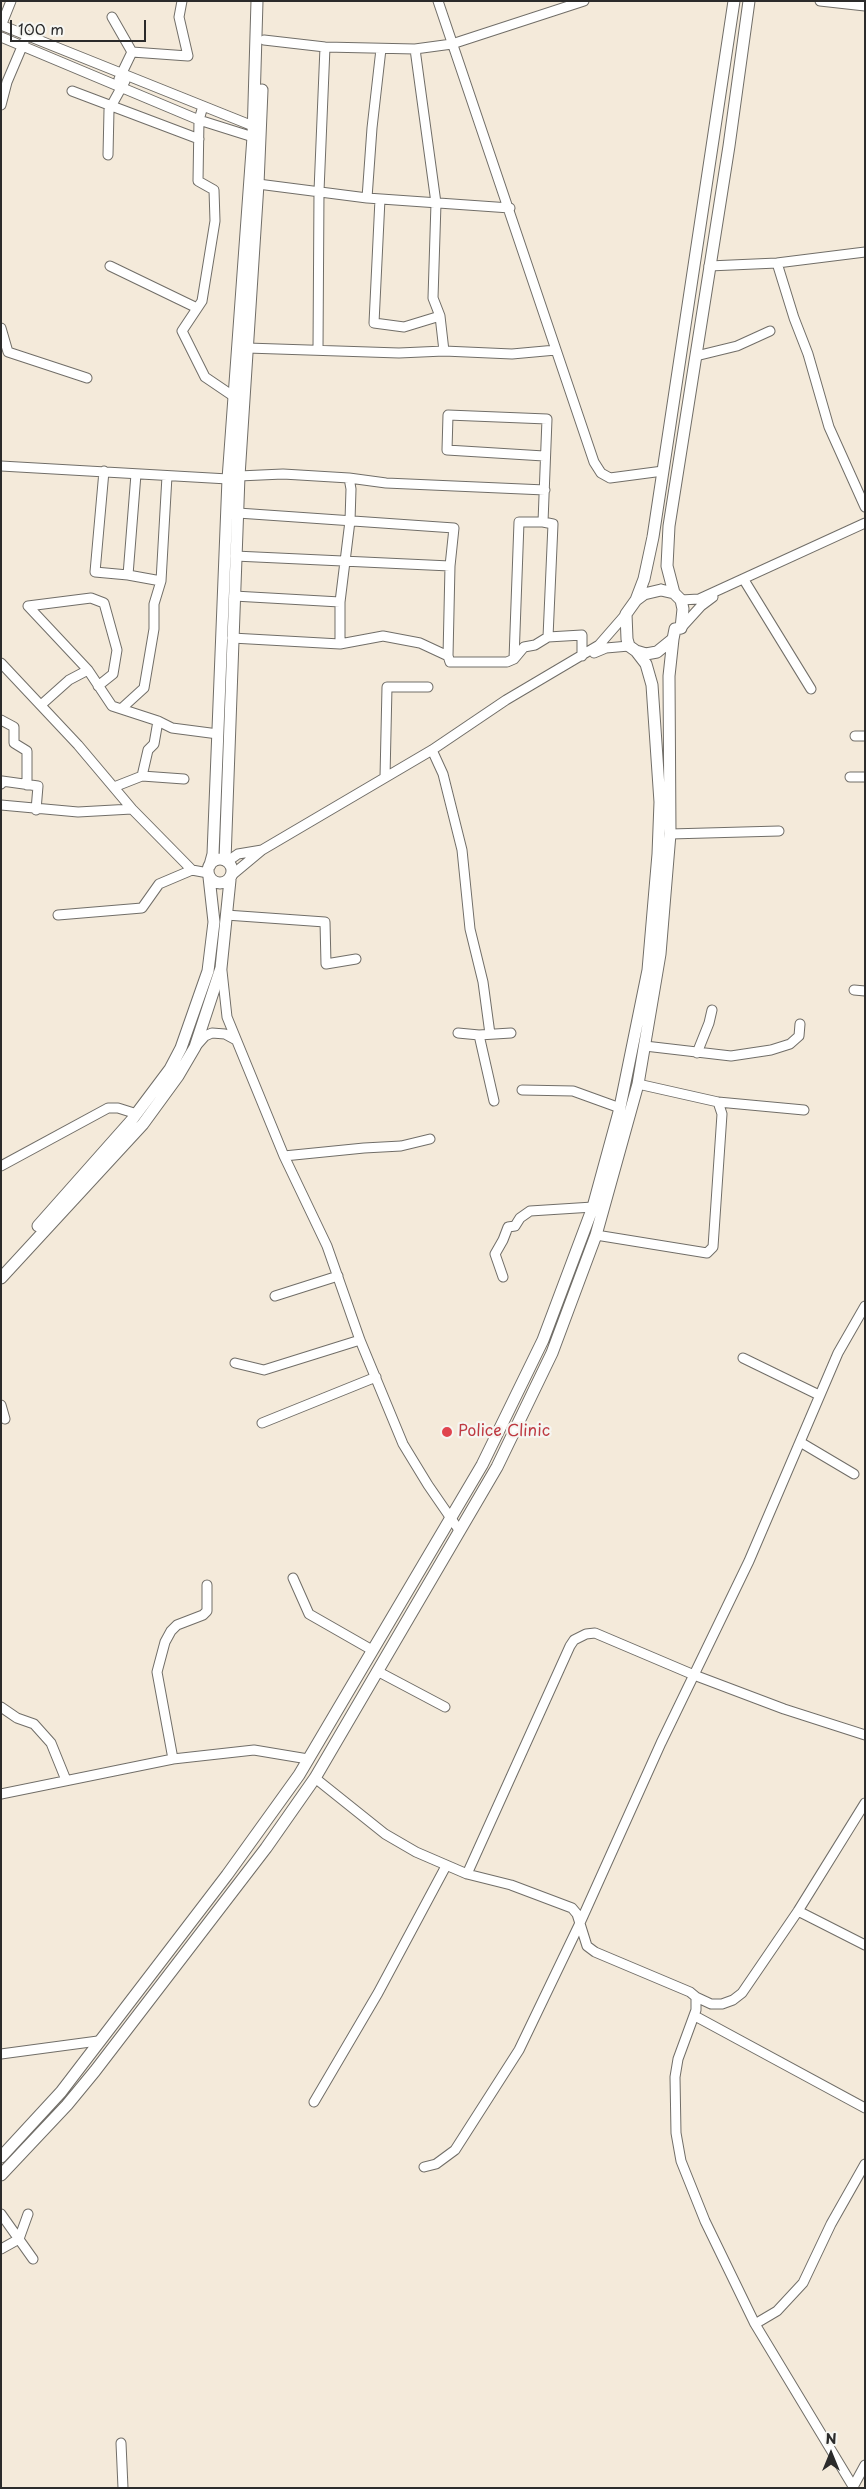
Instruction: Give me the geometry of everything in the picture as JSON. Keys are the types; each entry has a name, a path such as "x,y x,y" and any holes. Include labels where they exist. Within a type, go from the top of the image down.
{"main road":[{"path":"1,1266 137,1114 170,1069 181,1048 208,971 214,922 209,871 213,854 218,734 234,478 247,348 258,184 258,1"},
{"path":"226,861 232,638 238,513 234,478 233,396 257,131 264,40 264,1"},
{"path":"1,2157 60,2092 227,1875 308,1759 482,1465 528,1372 593,1207 620,1108 648,970 658,854 660,802 655,710 646,664 633,648 625,624 626,614 636,600 648,565 734,1"},
{"path":"1,2175 67,2105 96,2071 266,1848 314,1778 497,1467 552,1353 596,1235 638,1084 660,954 670,834 669,676 675,629 682,628 683,608 667,566 666,552 749,1"},
{"path":"636,600 654,591 667,590 678,596"},
{"path":"633,648 646,654 657,652 673,639"},
{"path":"1,1278 143,1124 173,1084 195,1047 221,968 231,866 226,861 218,859 209,871"},
{"path":"209,871 218,884 231,877"}],"street":[{"path":"11,1 1,25 203,106 257,131"},
{"path":"132,52 188,56 179,17 182,1"},
{"path":"438,1 510,208 594,462 600,473 610,478 663,471"},
{"path":"264,40 381,49 452,44 569,3 584,1"},
{"path":"820,1 865,6"},
{"path":"108,155 108,110 132,52 112,17"},
{"path":"1,105 7,82 27,36"},
{"path":"1,37 199,120 257,131"},
{"path":"318,349 319,191 325,46"},
{"path":"416,48 436,204 433,298 440,316 444,351"},
{"path":"366,198 381,49"},
{"path":"72,91 199,139"},
{"path":"203,106 199,120 198,181 214,190 215,221 202,301 182,331 205,377 233,396"},
{"path":"258,184 366,198 510,208"},
{"path":"380,199 374,323 404,327 440,316"},
{"path":"709,266 777,263 865,252"},
{"path":"777,263 794,318 808,354 829,426 865,507"},
{"path":"110,266 197,308"},
{"path":"1,328 8,352 87,378"},
{"path":"696,356 738,346 770,331"},
{"path":"247,348 399,353 444,351 512,354 556,350"},
{"path":"543,522 545,490 544,456 547,420 448,415 447,450 544,456"},
{"path":"1,466 234,478 283,474 349,478 386,483 545,490"},
{"path":"104,471 95,572 161,581"},
{"path":"128,575 136,474"},
{"path":"121,709 144,688 154,629 154,604 161,581 167,476"},
{"path":"340,644 340,602 350,521 351,489 349,478"},
{"path":"238,513 454,528 450,566 448,656 450,662 507,662 514,659 524,647 535,645 548,637 582,635 582,656"},
{"path":"514,659 519,522 553,524 548,637"},
{"path":"678,596 699,599 865,523"},
{"path":"235,556 450,566"},
{"path":"744,580 811,688"},
{"path":"682,628 701,606 730,586"},
{"path":"234,596 340,602"},
{"path":"98,686 113,674 117,650 104,603 91,598 28,606 88,670 98,686 112,706 158,721 172,728 218,734"},
{"path":"231,877 262,850 432,750 506,700 599,645 626,614"},
{"path":"232,638 340,644 384,636 420,643 448,656"},
{"path":"582,656 606,648 633,648"},
{"path":"1,663 41,704 132,809 192,870"},
{"path":"41,704 69,680 88,670"},
{"path":"385,777 387,688 428,687"},
{"path":"1,720 14,727 14,743 27,751 27,785"},
{"path":"142,776 148,750 154,744 158,721"},
{"path":"855,736 865,736"},
{"path":"432,750 443,774 462,850 470,929 483,982 490,1034"},
{"path":"114,787 142,776 184,779"},
{"path":"850,777 865,777"},
{"path":"1,784 2,781 38,786 36,810"},
{"path":"1,805 36,810 78,812 132,809"},
{"path":"670,834 778,831"},
{"path":"226,861 238,854 262,850"},
{"path":"58,915 142,908 159,884 192,870 209,871"},
{"path":"226,915 325,922 326,964 356,959"},
{"path":"221,968 226,1011 236,1040 284,1156 327,1246 360,1340 404,1444 428,1485 460,1530"},
{"path":"854,990 865,990"},
{"path":"697,1053 712,1010"},
{"path":"645,1046 731,1056 771,1050 790,1044 798,1036 800,1024"},
{"path":"195,1047 204,1036 212,1033 225,1034 236,1040"},
{"path":"458,1033 479,1035 511,1033"},
{"path":"479,1035 494,1101"},
{"path":"638,1084 718,1102 804,1110"},
{"path":"522,1090 573,1092 620,1108"},
{"path":"596,1235 707,1253 714,1248 722,1114 718,1102"},
{"path":"1,1166 108,1108 118,1108 137,1114"},
{"path":"284,1156 401,1146 430,1139"},
{"path":"503,1277 495,1254 504,1240 508,1227 516,1226 520,1218 530,1211 593,1207"},
{"path":"275,1296 338,1276"},
{"path":"424,2167 436,2164 455,2150 519,2050 749,1561 838,1353 865,1306"},
{"path":"235,1363 264,1370 360,1340"},
{"path":"743,1358 819,1395"},
{"path":"262,1423 376,1377"},
{"path":"1,1405 5,1419"},
{"path":"800,1442 854,1474"},
{"path":"293,1578 309,1614 372,1650"},
{"path":"173,1759 157,1672 165,1642 171,1630 177,1625 203,1615 207,1611 207,1585"},
{"path":"467,1874 574,1640 586,1634 595,1633 694,1675 865,1736"},
{"path":"377,1672 445,1707"},
{"path":"1,1707 17,1718 34,1724 51,1743 66,1780"},
{"path":"1,1794 173,1759 254,1750 308,1759"},
{"path":"314,1778 385,1834 446,1866 467,1874 511,1885 559,1901 572,1908 580,1923 587,1946 595,1952 690,1992 711,2004 722,2004 733,2000 742,1993 798,1911 865,1803"},
{"path":"314,2102 378,1993 446,1866"},
{"path":"798,1911 865,1945"},
{"path":"696,1997 695,2016 678,2059 675,2077 676,2133 681,2161 697,2204 754,2324 853,2487"},
{"path":"695,2016 865,2108"},
{"path":"1,2054 98,2041"},
{"path":"754,2324 777,2311 803,2284 832,2224 865,2164"},
{"path":"1,2214 33,2258"},
{"path":"1,2249 19,2239 28,2214"},
{"path":"121,2443 124,2488"},
{"path":"853,2487 865,2465"}],"place":[{"name":"Police Clinic","path":"447,1432"}]}
